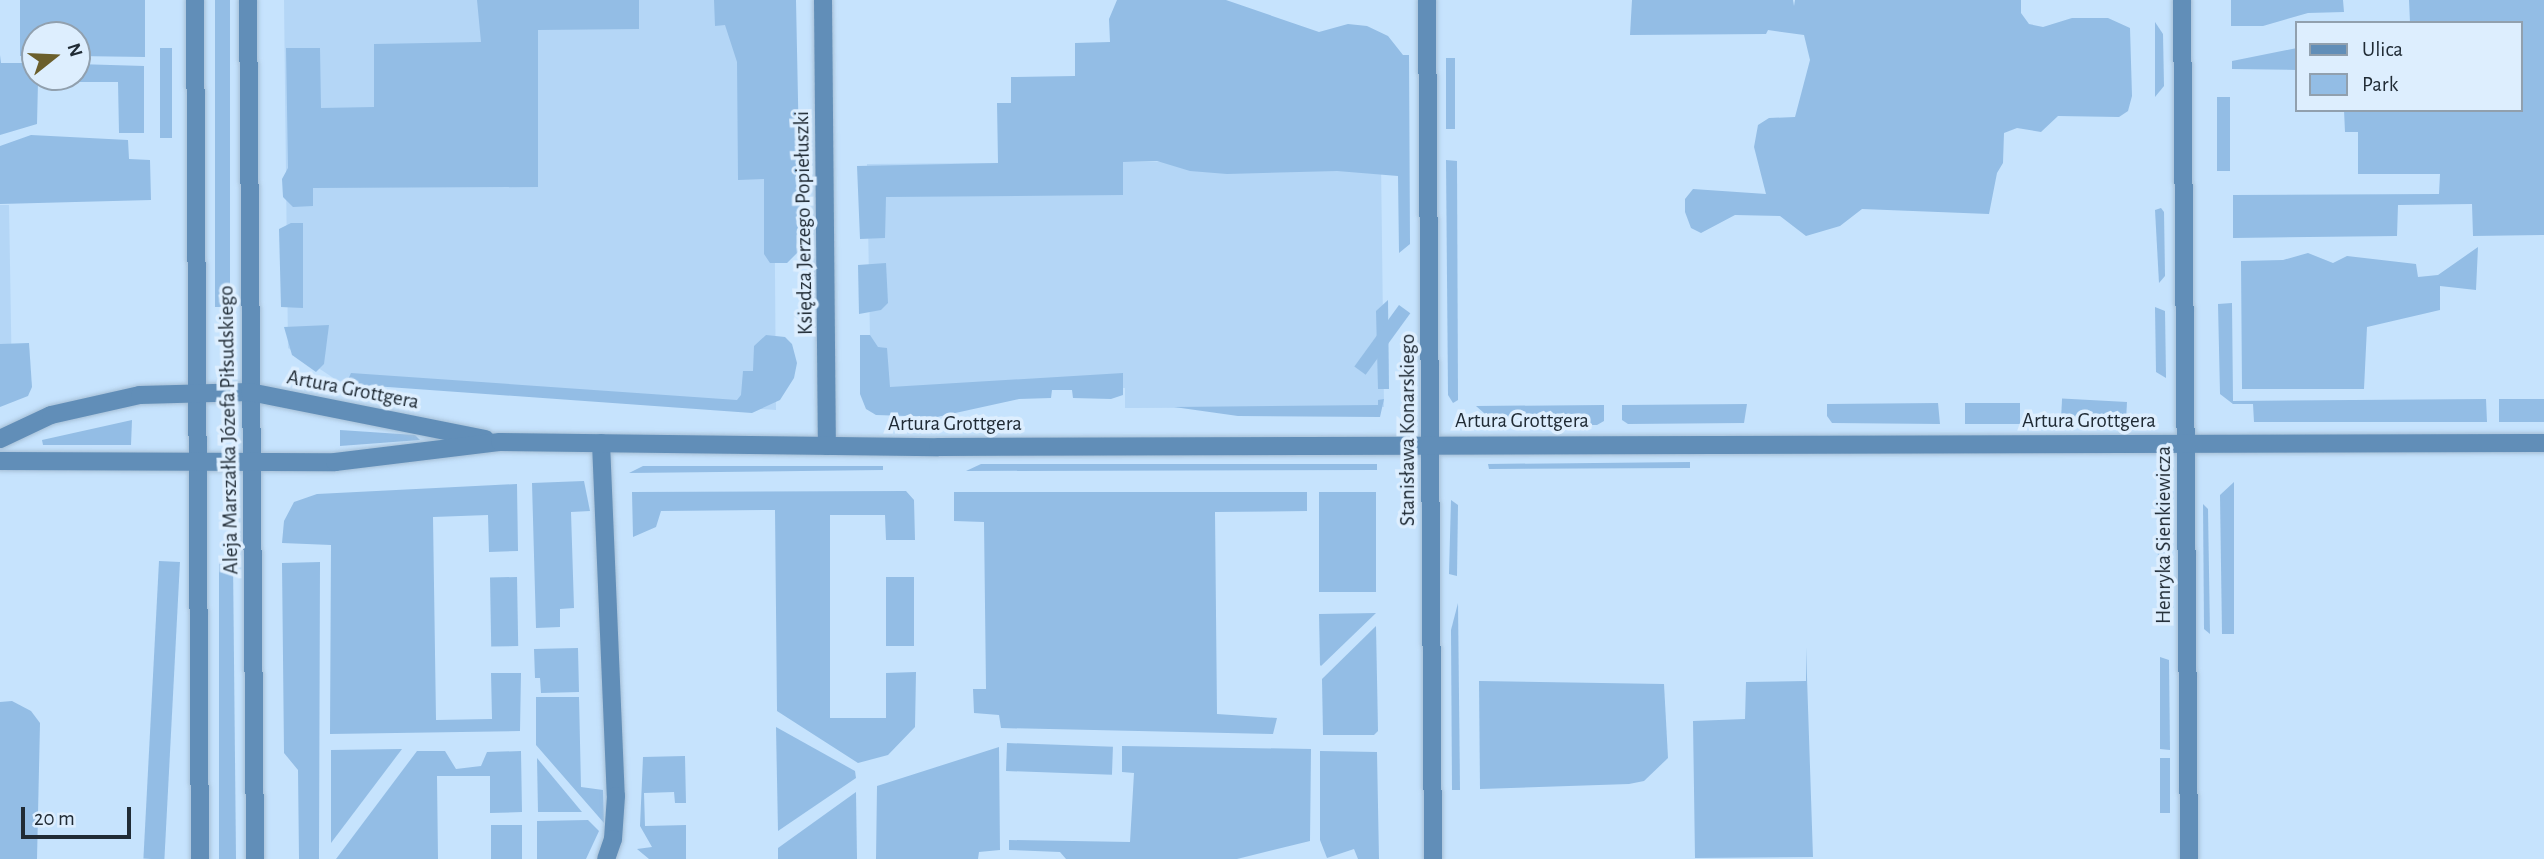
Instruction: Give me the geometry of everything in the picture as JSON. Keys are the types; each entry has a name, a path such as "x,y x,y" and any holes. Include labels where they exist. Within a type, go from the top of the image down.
{"street":[{"name":"Aleja Marszałka Józefa Piłsudskiego","path":"195,0 200,859"},
{"name":"Aleja Marszałka Józefa Piłsudskiego","path":"248,0 255,859"},
{"name":"Księdza Jerzego Popiełuszki","path":"823,0 827,446"},
{"name":"Stanisława Konarskiego","path":"1427,0 1433,859"},
{"name":"Henryka Sienkiewicza","path":"2182,0 2189,859"},
{"name":"Artura Grottgera","path":"0,439 51,415 140,395 250,392 500,442"},
{"name":"Artura Grottgera","path":"0,461 251,465 398,456 500,442 827,446 2544,443"},
{"path":"601,443 616,807 606,859"}],"shaded area":[{"path":"284,0 773,0 776,410 338,381 288,348"},
{"path":"1381,160 1384,407 1125,408 1125,388 871,395 867,164"},
{"path":"0,205 9,205 12,385 0,390"}],"green space":[{"path":"20,0 145,0 145,57 91,56 91,21 21,21 20,56"},
{"path":"215,0 230,0 230,307 215,307"},
{"path":"477,0 639,0 639,29 538,30 538,187 313,188 313,206 293,207 283,197 282,179 288,168 286,48 320,48 321,108 374,107 374,44 481,42"},
{"path":"714,0 796,0 801,249 787,263 770,263 764,254 764,179 738,180 737,62 725,25 715,26"},
{"path":"1117,0 1226,0 1319,32 1348,24 1367,26 1388,36 1403,55 1409,55 1410,244 1399,253 1398,176 1337,171 1227,174 1190,171 1157,161 1123,162 1123,195 886,197 885,238 860,239 857,166 998,163 997,103 1011,103 1011,77 1075,76 1075,43 1110,42 1109,19"},
{"path":"1632,0 1793,0 1794,6 1795,0 2021,0 2021,13 2029,24 2043,27 2072,18 2108,18 2130,28 2132,96 2128,111 2119,117 2058,116 2041,132 2017,128 2004,133 2003,163 1997,173 1989,214 1862,209 1840,226 1806,236 1780,216 1735,215 1701,233 1691,228 1685,212 1685,199 1693,189 1766,194 1754,147 1758,125 1769,118 1795,117 1810,60 1804,35 1768,30 1766,34 1630,35"},
{"path":"2231,0 2343,0 2344,12 2308,13 2263,26 2231,26"},
{"path":"2409,0 2544,0 2544,235 2473,236 2472,204 2398,205 2397,236 2233,238 2233,195 2439,194 2440,174 2358,174 2358,132 2345,132 2344,112 2523,112 2523,21 2410,21"},
{"path":"2155,22 2163,34 2164,86 2155,97"},
{"path":"160,48 172,48 172,138 160,138"},
{"path":"2296,48 2296,70 2232,69 2232,61"},
{"path":"0,55 1,63 21,63 21,91 38,91 37,124 0,135"},
{"path":"1446,58 1455,58 1455,129 1446,129"},
{"path":"91,64 144,66 144,133 119,133 118,82 91,82"},
{"path":"2217,97 2230,97 2230,171 2217,171"},
{"path":"31,135 128,140 129,159 150,160 151,200 0,204 0,146"},
{"path":"1446,160 1457,161 1458,400 1453,403 1448,395"},
{"path":"2161,208 2164,212 2165,276 2159,283 2155,210"},
{"path":"291,223 303,223 303,308 281,307 279,229"},
{"path":"2478,247 2476,290 2440,286 2440,310 2367,327 2364,389 2242,389 2241,261 2283,260 2308,253 2333,263 2347,256 2416,264 2418,277 2438,275"},
{"path":"886,263 888,303 881,310 859,314 858,265"},
{"path":"1388,300 1389,389 1378,389 1376,311"},
{"path":"2232,303 2233,401 2486,399 2487,422 2254,422 2253,404 2233,404 2220,394 2218,304"},
{"path":"1399,305 1410,313 1366,375 1354,366"},
{"path":"2155,307 2165,311 2166,378 2156,372"},
{"path":"329,325 324,364 316,372 292,355 284,327"},
{"path":"766,335 785,337 792,344 797,363 794,378 780,400 752,413 346,384 351,373 737,400 741,395 743,371 753,371 754,346"},
{"path":"860,335 870,335 878,347 887,348 890,387 1123,373 1123,395 1111,399 1073,398 1072,390 1052,390 1051,398 1019,399 937,417 876,415 866,409 860,394"},
{"path":"29,343 32,387 28,396 0,407 0,344"},
{"path":"1384,399 1380,417 1238,416 1174,407 1378,405 1378,400"},
{"path":"2062,399 2127,402 2126,422 2061,419"},
{"path":"2499,399 2544,399 2544,422 2499,422"},
{"path":"1938,403 1940,424 1832,423 1827,416 1827,404"},
{"path":"1965,403 2020,403 2020,424 1965,424"},
{"path":"1747,404 1744,423 1628,424 1622,420 1622,405"},
{"path":"1604,405 1604,421 1597,425 1485,425 1484,413 1476,406"},
{"path":"132,420 131,445 43,445 42,440"},
{"path":"340,430 415,435 420,440 340,446"},
{"path":"1690,462 1690,468 1489,469 1488,464"},
{"path":"981,464 1377,464 1377,470 966,471"},
{"path":"643,466 883,466 883,470 629,473"},
{"path":"584,481 590,511 571,512 574,608 560,609 560,627 536,628 532,483"},
{"path":"2234,482 2234,634 2222,634 2220,495"},
{"path":"517,484 518,551 489,552 488,515 433,517 436,720 492,719 491,673 521,673 520,731 330,734 331,545 282,543 284,521 294,502 317,494"},
{"path":"906,491 914,500 915,540 886,540 885,515 830,515 830,718 886,718 886,673 916,672 915,727 888,755 858,763 777,711 775,510 661,511 656,527 633,537 632,492"},
{"path":"954,492 1307,492 1307,511 1215,512 1217,714 1277,718 1273,734 1001,728 999,715 974,713 973,689 986,689 984,522 954,521"},
{"path":"1319,492 1376,492 1376,592 1319,592"},
{"path":"1451,500 1458,505 1457,576 1449,574"},
{"path":"2203,504 2208,509 2210,634 2204,629"},
{"path":"2157,506 2168,506 2169,577 2158,577"},
{"path":"159,561 180,562 164,859 143,859"},
{"path":"233,561 236,859 219,859 219,562"},
{"path":"320,562 319,859 299,859 298,770 284,753 282,563"},
{"path":"490,577 517,577 518,646 491,646"},
{"path":"886,577 914,577 914,646 886,646"},
{"path":"1458,603 1460,790 1452,790 1451,630"},
{"path":"1376,613 1321,666 1320,665 1319,614"},
{"path":"1376,626 1378,731 1374,735 1323,735 1322,679"},
{"path":"1806,647 1813,857 1695,858 1693,721 1745,719 1746,682 1806,681"},
{"path":"578,648 579,692 541,693 540,678 535,678 534,649"},
{"path":"2160,657 2169,660 2170,750 2160,749"},
{"path":"1479,681 1664,684 1668,758 1644,781 1629,784 1480,789"},
{"path":"536,697 579,697 581,787 603,790 604,823 536,745"},
{"path":"12,701 31,711 40,723 37,859 0,859 0,702"},
{"path":"776,727 855,771 856,778 778,831"},
{"path":"1007,743 1113,747 1112,775 1006,771"},
{"path":"1122,746 1311,749 1310,841 1237,859 1066,859 1060,852 1009,850 1009,840 1130,842 1134,773 1122,772"},
{"path":"999,747 1000,850 979,852 978,859 876,859 877,786"},
{"path":"402,749 331,843 331,750"},
{"path":"417,751 445,751 456,769 481,766 487,752 521,751 522,812 490,813 490,776 437,776 438,859 336,859"},
{"path":"1320,751 1377,752 1379,859 1358,859 1354,849 1327,858 1320,840"},
{"path":"685,756 686,803 675,803 674,792 644,793 645,826 686,825 686,859 649,859 637,849 652,847 640,826 643,757"},
{"path":"537,758 582,812 538,812"},
{"path":"2160,758 2170,758 2170,813 2160,813"},
{"path":"856,792 857,859 778,859 778,848"},
{"path":"588,820 599,831 586,859 537,859 537,821"},
{"path":"491,825 522,825 522,859 491,859"}]}
